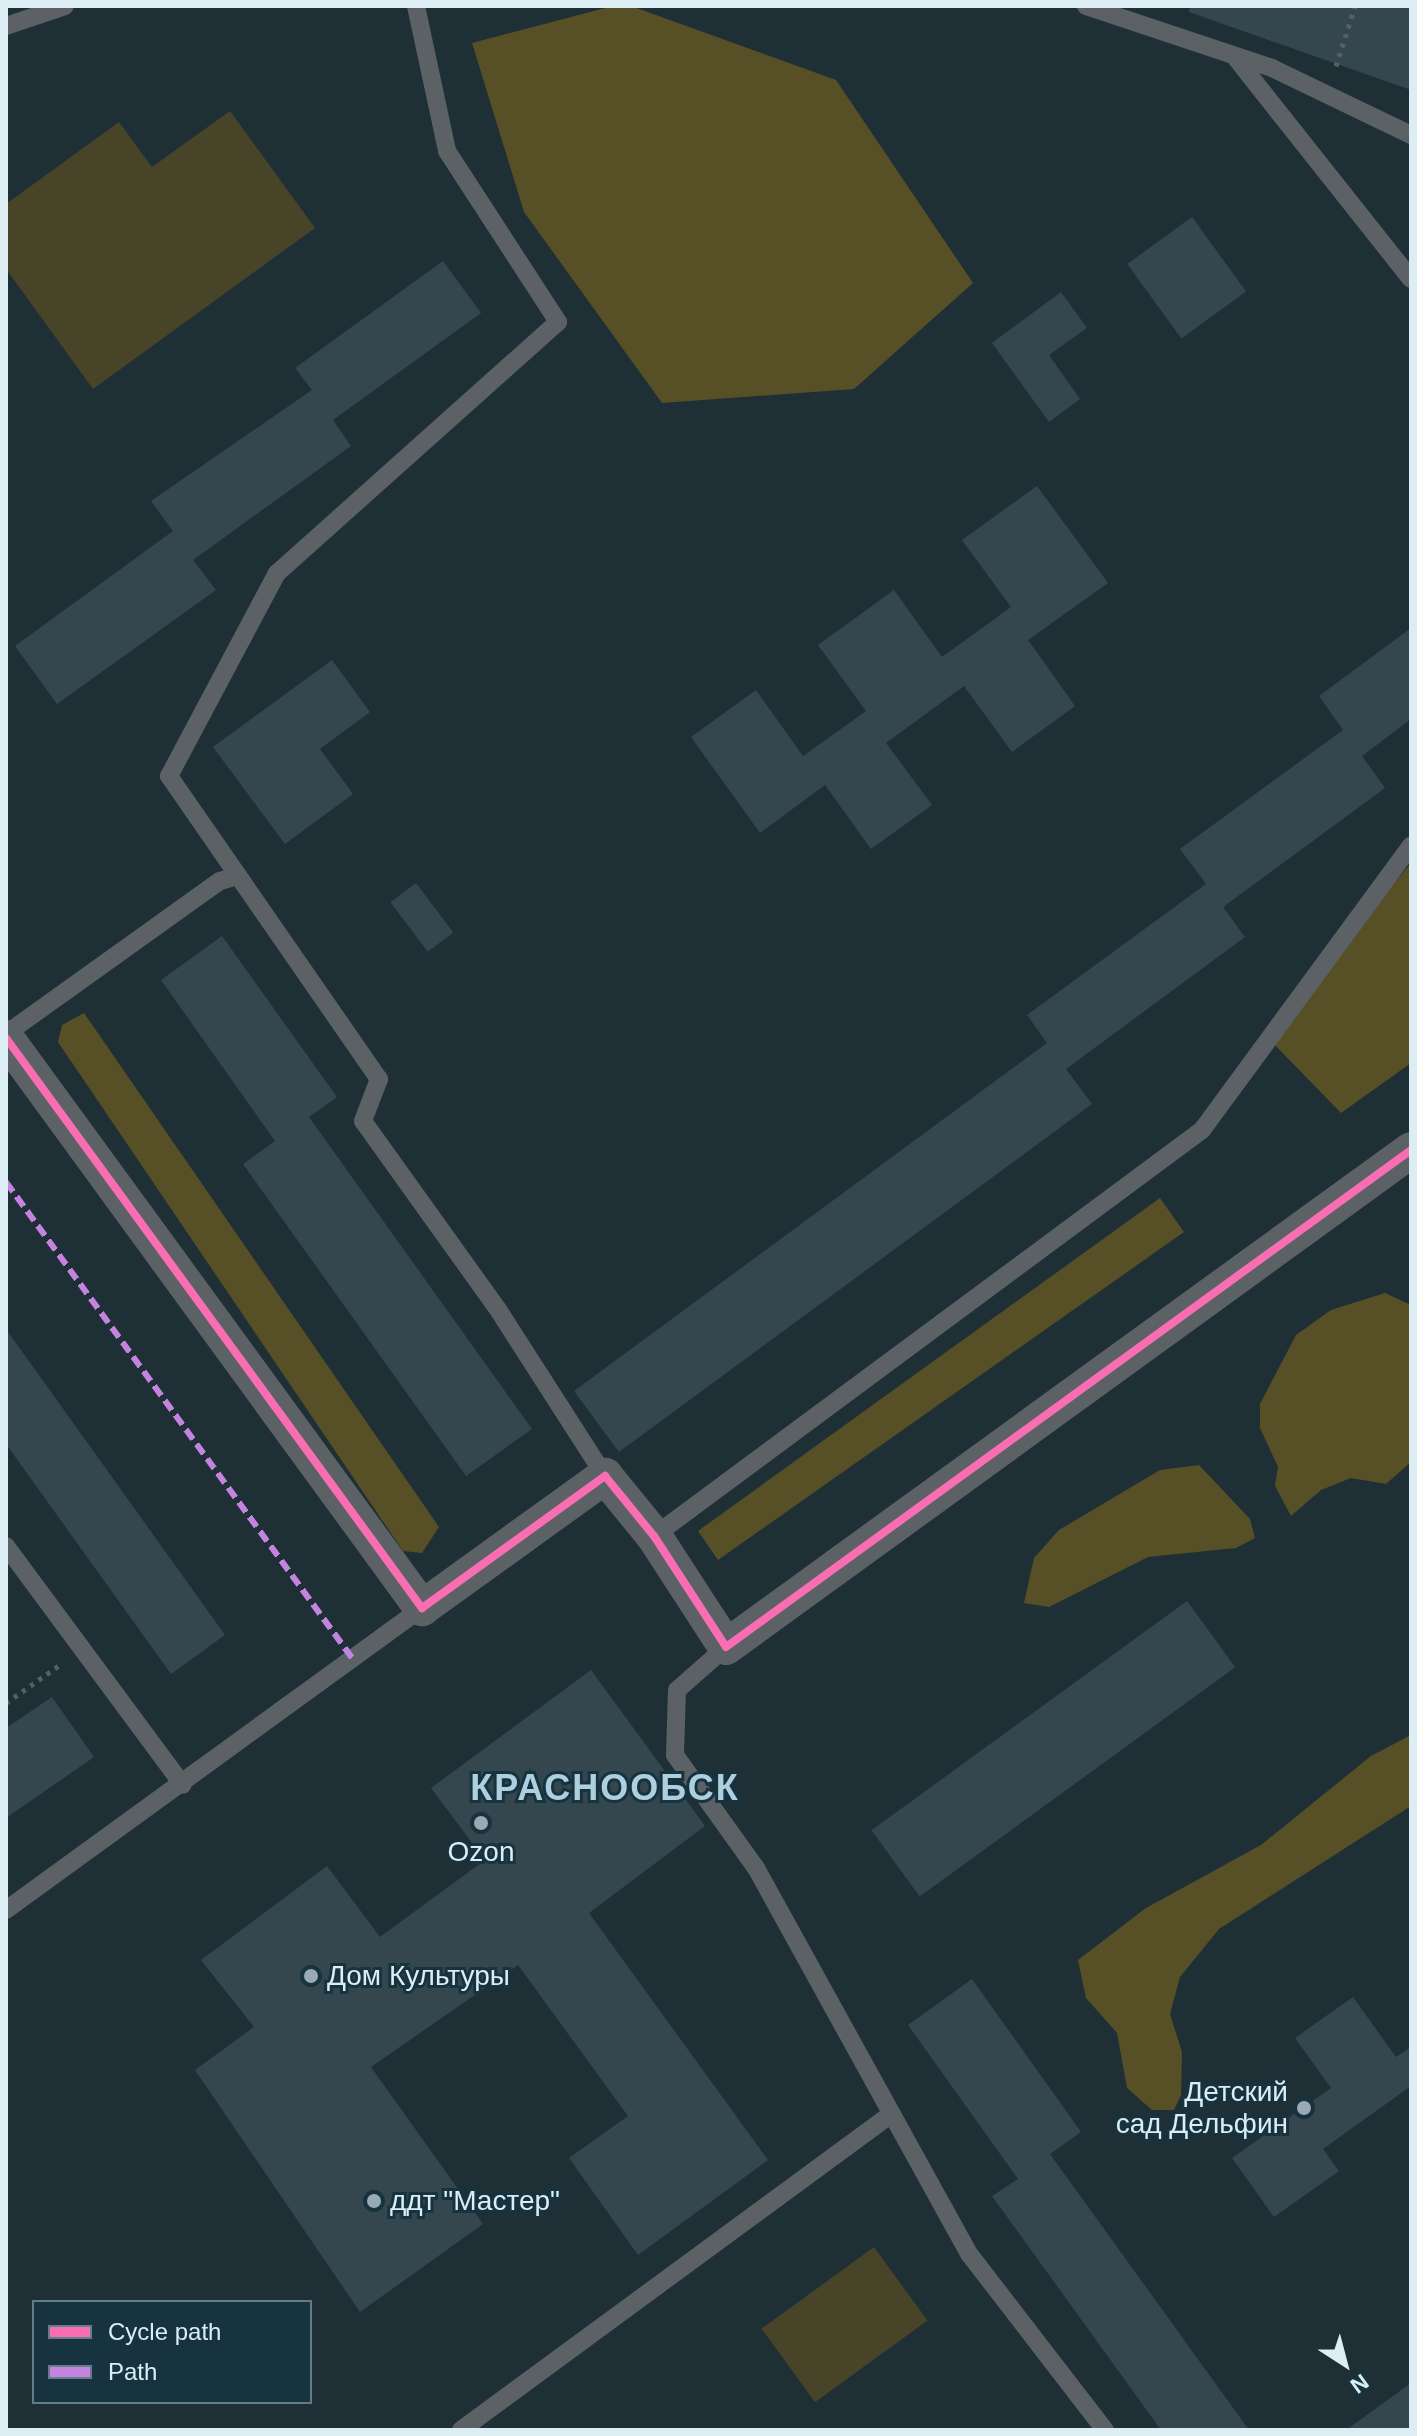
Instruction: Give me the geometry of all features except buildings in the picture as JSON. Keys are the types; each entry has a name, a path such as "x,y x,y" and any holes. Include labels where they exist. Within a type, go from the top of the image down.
{"street":[{"path":"6,1036 422,1608 605,1476 654,1536 726,1647 1411,1150"}],"lane":[{"path":"6,26 65,6"},
{"path":"416,6 447,151 558,322 277,573 169,776 379,1079 363,1121 497,1308 605,1476"},
{"path":"1086,6 1327,92 1411,135"},
{"path":"1235,57 1411,279"},
{"path":"654,1536 1202,1130 1411,846"},
{"path":"6,1036 220,881 238,876"},
{"path":"6,1546 183,1785"},
{"path":"6,1910 183,1785 422,1608"},
{"path":"726,1647 677,1690 675,1755 756,1868 970,2255 1105,2430"},
{"path":"461,2430 890,2115"}],"path":[{"path":"1327,92 1355,6"},
{"path":"6,1703 82,1649"}],"shaded area":[{"path":"613,6 631,6 836,80 973,283 854,389 662,403 524,212 472,43"},
{"path":"230,111 315,228 93,389 6,269 6,204 119,122 152,167"},
{"path":"1411,863 1411,1063 1341,1113 1267,1037"},
{"path":"84,1013 439,1527 422,1553 403,1551 58,1042 62,1025"},
{"path":"1160,1198 1184,1232 718,1560 698,1531"},
{"path":"1385,1293 1411,1305 1411,1462 1386,1484 1351,1478 1321,1490 1291,1516 1275,1486 1278,1467 1260,1428 1260,1404 1296,1335 1331,1310"},
{"path":"1199,1465 1250,1519 1255,1538 1236,1548 1148,1557 1049,1607 1024,1603 1034,1558 1059,1530 1160,1470"},
{"path":"1411,1735 1411,1806 1219,1929 1180,1977 1170,2014 1182,2052 1181,2095 1174,2110 1152,2110 1127,2088 1117,2033 1086,1998 1078,1960 1146,1908 1261,1845 1371,1756"},
{"path":"874,2247 927,2321 815,2402 762,2329"}],"marked path":[{"path":"6,1182 355,1662"}],"cycle path":[{"path":"6,1038 422,1608 605,1476 654,1536 726,1647 1411,1150"}],"place":[{"name":"Ozon","path":"481,1823"},
{"name":"Дом Культуры","path":"311,1976"},
{"name":"Детский сад Дельфин","path":"1304,2108"},
{"name":"ддт \"Мастер\"","path":"374,2201"}],"district":[{"name":"КРАСНООБСК","path":"605,1788"}]}
